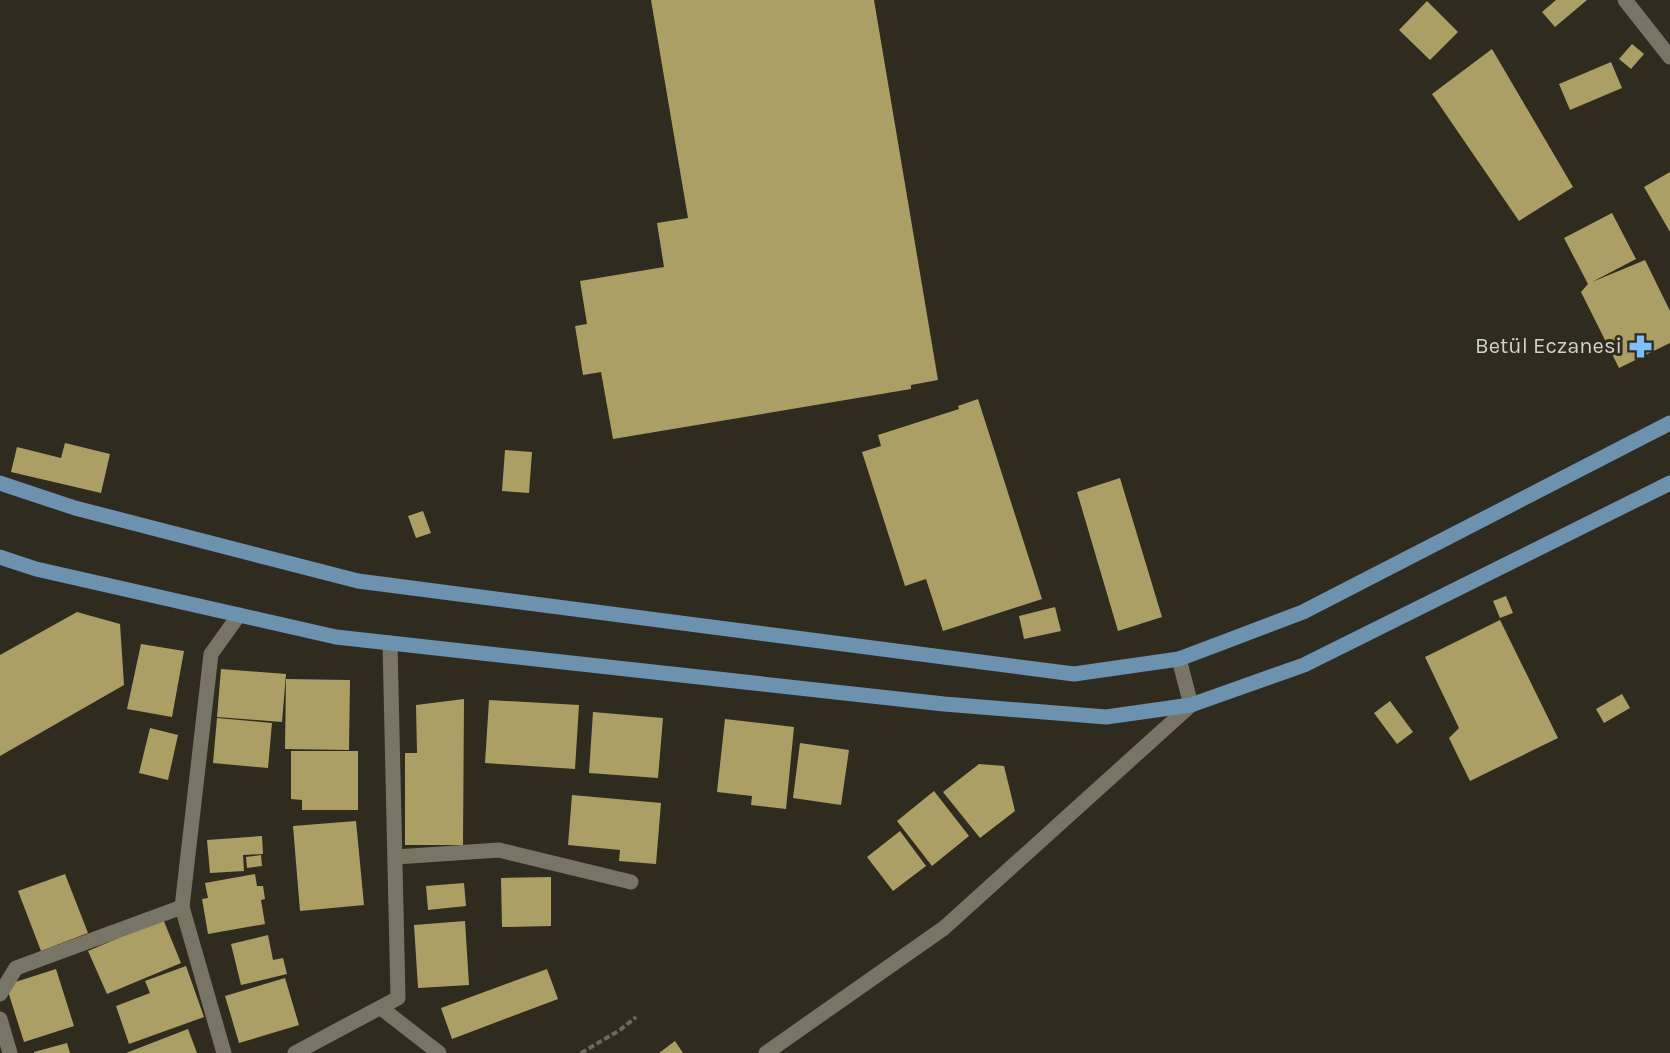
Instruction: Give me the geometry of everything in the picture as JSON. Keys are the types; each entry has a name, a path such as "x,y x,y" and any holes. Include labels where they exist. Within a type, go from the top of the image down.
{"main road":[{"path":"0,483 75,508 358,581 1074,674 1179,659 1303,612 1670,423"},
{"path":"0,557 36,569 336,637 944,704 1106,717 1191,705 1304,665 1670,483"}],"street":[{"path":"1625,0 1670,57"},
{"path":"224,1053 182,907 211,654 239,615"},
{"path":"295,1053 399,998 390,644"},
{"path":"766,1053 944,928 1191,705 1179,659"},
{"path":"396,856 499,850 631,882"},
{"path":"0,994 16,968 182,907"},
{"path":"381,1008 439,1053"},
{"path":"0,1019 10,1053"}],"path":[{"path":"581,1053 620,1030 636,1017"}],"building":[{"path":"651,0 874,0 938,380 911,385 911,389 613,439 601,372 583,375 575,326 587,324 580,281 664,267 657,223 688,218"},
{"path":"1556,0 1587,0 1555,27 1542,12"},
{"path":"1427,1 1458,32 1430,60 1399,30"},
{"path":"1632,44 1644,54 1631,69 1619,59"},
{"path":"1492,49 1573,187 1519,221 1432,94"},
{"path":"1611,62 1622,88 1570,110 1559,84"},
{"path":"1670,172 1670,232 1644,187"},
{"path":"1612,213 1636,259 1592,282 1645,260 1670,311 1670,343 1619,368 1581,292 1588,284 1564,238"},
{"path":"978,399 1042,599 943,631 926,579 905,586 862,452 881,446 878,435 959,409 958,406"},
{"path":"65,443 110,454 101,493 11,472 17,447 61,458"},
{"path":"505,450 532,452 529,493 502,491"},
{"path":"1120,478 1162,617 1118,631 1077,492"},
{"path":"423,511 431,533 416,538 408,516"},
{"path":"1506,596 1513,613 1500,618 1493,601"},
{"path":"1055,607 1061,631 1024,639 1019,616"},
{"path":"77,612 120,624 124,685 0,756 0,655"},
{"path":"1500,620 1558,738 1470,781 1449,738 1459,728 1425,657"},
{"path":"141,644 184,651 172,717 127,709"},
{"path":"221,669 286,674 282,722 217,717"},
{"path":"286,679 350,680 349,750 285,749"},
{"path":"1622,694 1630,708 1604,723 1596,709"},
{"path":"464,699 463,845 405,845 405,753 417,753 416,705"},
{"path":"489,700 579,705 575,769 485,763"},
{"path":"1390,701 1413,732 1397,744 1374,713"},
{"path":"593,712 663,718 658,778 589,773"},
{"path":"217,718 272,723 268,768 213,763"},
{"path":"725,719 794,727 786,809 751,805 752,796 717,792"},
{"path":"150,728 178,735 168,780 139,773"},
{"path":"800,743 849,750 841,805 793,798"},
{"path":"291,751 358,751 358,810 302,810 302,800 291,799"},
{"path":"979,764 1004,766 1015,811 980,838 943,792"},
{"path":"934,791 969,836 932,866 897,821"},
{"path":"572,795 661,803 656,864 619,861 620,850 568,845"},
{"path":"356,821 364,905 300,911 293,826"},
{"path":"900,831 926,866 893,891 867,857"},
{"path":"262,836 263,854 243,855 244,871 210,873 207,840"},
{"path":"261,855 262,866 247,868 246,857"},
{"path":"65,874 88,933 41,951 18,891"},
{"path":"255,874 257,886 263,886 265,899 261,900 265,924 208,934 202,899 208,898 205,883"},
{"path":"551,877 551,926 502,927 501,878"},
{"path":"464,883 466,906 428,910 426,886"},
{"path":"163,919 181,963 107,994 88,951"},
{"path":"465,921 469,985 418,988 414,925"},
{"path":"268,935 273,960 283,958 287,974 241,985 231,944"},
{"path":"186,966 204,1017 129,1044 116,1006 150,993 145,981"},
{"path":"56,969 74,1026 24,1042 6,985"},
{"path":"547,969 558,999 452,1039 441,1008"},
{"path":"285,978 299,1025 239,1043 225,996"},
{"path":"188,1029 197,1053 126,1053"},
{"path":"675,1041 683,1053 659,1053"},
{"path":"67,1043 70,1053 34,1053 34,1052"}],"place":[{"name":"Betül Eczanesi","path":"1640,346"}]}
